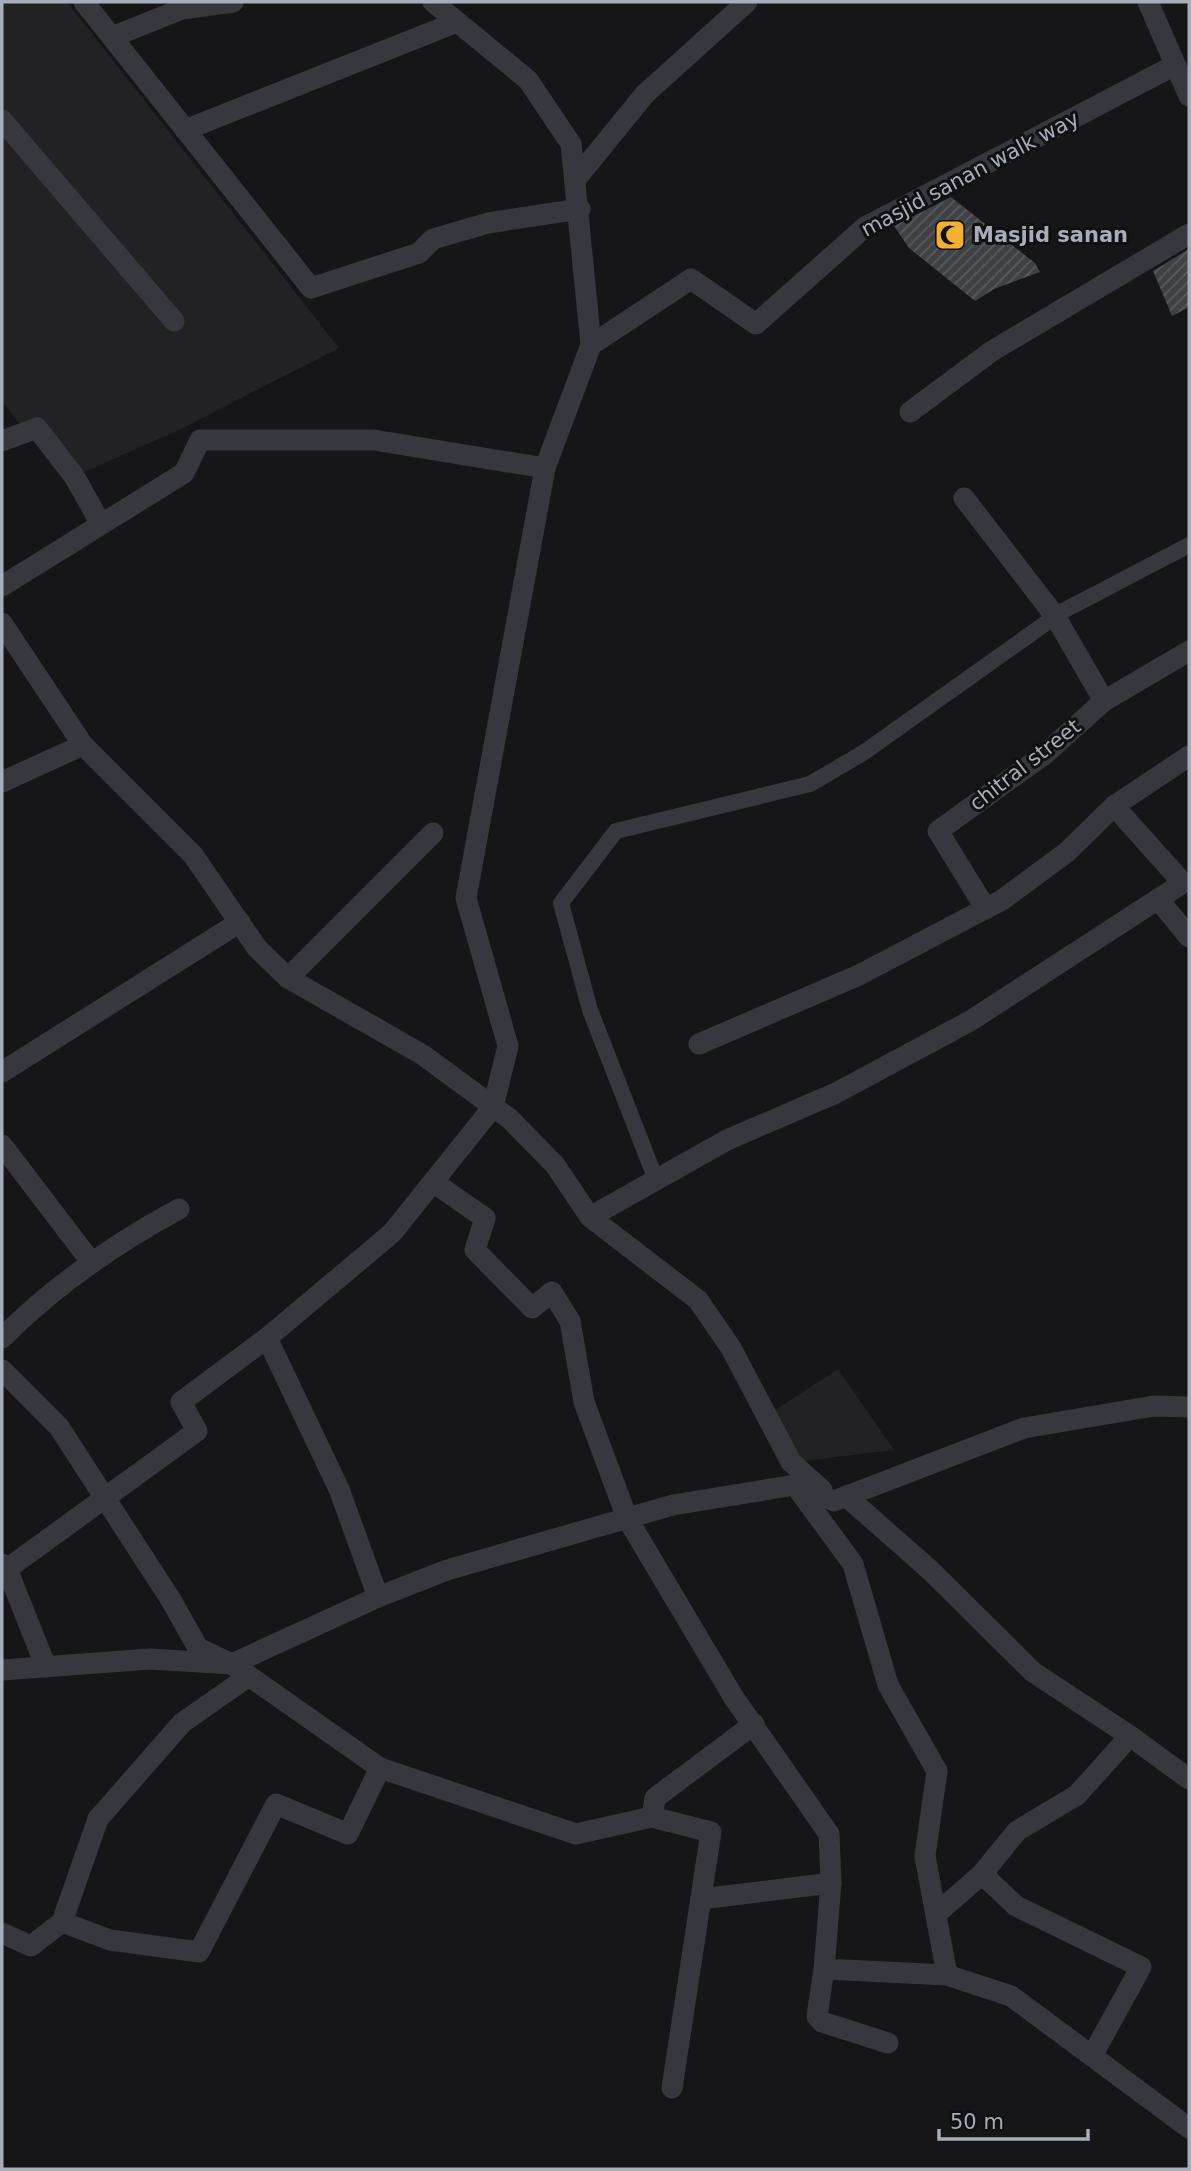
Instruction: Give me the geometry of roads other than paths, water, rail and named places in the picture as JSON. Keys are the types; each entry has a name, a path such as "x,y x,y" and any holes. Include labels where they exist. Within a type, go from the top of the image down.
{"street":[{"path":"83,2 311,288 419,253 433,239 488,223 580,209"},
{"path":"111,37 182,9 233,2"},
{"path":"46,1667 4,1567 106,1500 197,1432 181,1402 267,1338 392,1233 493,1107 508,1046 466,898 545,468 591,345 580,209 571,144 527,80 433,2"},
{"path":"575,180 645,94 747,2"},
{"path":"1148,2 1189,96"},
{"path":"185,130 457,22"},
{"name":"masjid sanan walk way","path":"591,345 691,279 756,324 865,227 1175,65"},
{"path":"2,120 174,321"},
{"path":"910,412 992,351 1189,234"},
{"path":"2,441 37,428 74,476 101,524"},
{"path":"2,586 184,473 200,440 374,440 545,468"},
{"path":"964,498 1055,616 1104,701"},
{"path":"656,1180 590,1010 561,903 616,831 810,784 863,753 1055,616 1189,545"},
{"path":"2,622 83,745 193,855 257,948 288,978 423,1055 510,1119 555,1165 590,1217 698,1300 731,1348 791,1462 930,1570 1033,1672 1189,1779"},
{"name":"chitral street","path":"986,909 938,831 1045,754 1104,701 1189,651"},
{"path":"2,782 83,745"},
{"path":"699,1044 859,975 986,909 1067,852 1114,806 1189,756"},
{"path":"590,1217 727,1140 836,1093 970,1021 1183,883 1114,806"},
{"path":"288,978 433,833"},
{"path":"1158,899 1189,937"},
{"path":"2,1072 240,922"},
{"path":"2,1145 92,1263"},
{"path":"433,1182 485,1219 475,1250 532,1308 552,1292 570,1321 584,1402 627,1518 734,1698 829,1834 831,1883 817,2016 822,2022 887,2043"},
{"path":"2,1338 41,1299 129,1236 179,1209"},
{"path":"267,1338 339,1489 378,1597"},
{"path":"2,1370 59,1427 171,1600 198,1648 240,1670 380,1768 576,1834 652,1817 711,1832 672,2088"},
{"path":"2,1933 32,1946 62,1923 98,1819 182,1723 240,1670 378,1597 447,1570 673,1505 795,1485 840,1499 1024,1428 1154,1406 1189,1407"},
{"path":"795,1485 853,1564 888,1685 937,1771 925,1856 947,1975"},
{"path":"2,1670 150,1659 240,1670"},
{"path":"652,1817 655,1798 754,1724"},
{"path":"936,1914 982,1874 1017,1831 1077,1795 1130,1737"},
{"path":"62,1923 110,1940 198,1952 276,1804 348,1834 380,1768"},
{"path":"982,1874 1016,1906 1141,1967 1092,2056"},
{"path":"701,1899 831,1883"},
{"path":"824,1969 947,1975 1011,1996 1189,2128"}],"place":[{"name":"Masjid sanan","path":"950,235"}]}
